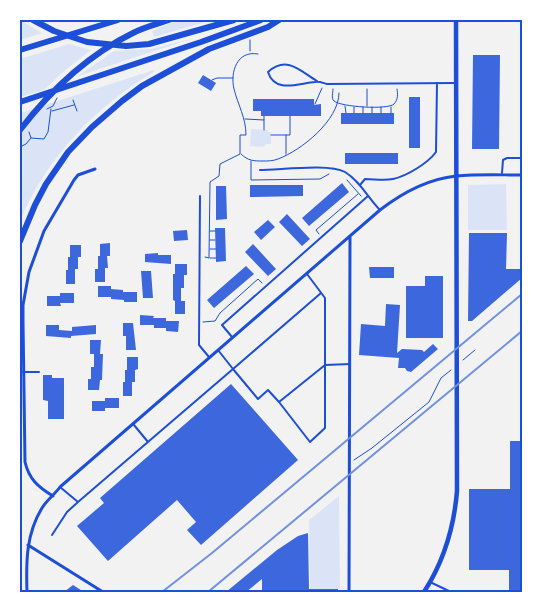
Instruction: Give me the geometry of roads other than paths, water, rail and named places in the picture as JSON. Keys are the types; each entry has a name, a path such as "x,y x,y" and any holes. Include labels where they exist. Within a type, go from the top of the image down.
{"highway":[{"path":"33,20 54,31 87,42 126,46 149,44 234,20"},
{"path":"20,50 118,20"},
{"path":"22,129 37,109 72,74 94,57 133,33 168,20"},
{"path":"20,102 202,42 261,20"},
{"path":"20,241 46,184 68,152 122,100 142,86 210,49 268,27 279,20"}],"street":[{"path":"424,592 441,560 450,537 457,491 456,20"},
{"path":"53,496 33,482 25,462 23,304 33,256 46,226 74,180 78,176 95,169"},
{"path":"27,592 28,545 31,532 41,509 60,487 380,210 415,188 438,180 457,176 522,175"},
{"path":"349,592 350,236"},
{"path":"28,545 103,592"}],"lane":[{"path":"522,20 522,43"},
{"path":"317,81 299,86 283,85 274,82 268,72 279,65 293,66 317,81 327,84 457,82"},
{"path":"360,185 365,179 389,180 402,176 432,158 436,152 437,83"},
{"path":"502,175 503,160 507,158 522,158"},
{"path":"260,170 332,168 346,173 360,185 380,210"},
{"path":"200,196 199,345 210,357"},
{"path":"232,337 222,326 368,196"},
{"path":"218,350 258,399 268,390 280,402 310,442 325,428 325,298 307,273"},
{"path":"52,535 67,512 78,502 321,293"},
{"path":"280,402 325,365 350,364"},
{"path":"23,372 39,372"},
{"path":"132,424 148,442"},
{"path":"60,487 78,502"},
{"path":"430,582 450,592"}],"railway":[{"path":"162,592 212,553 522,294"},
{"path":"208,592 522,331"}]}
